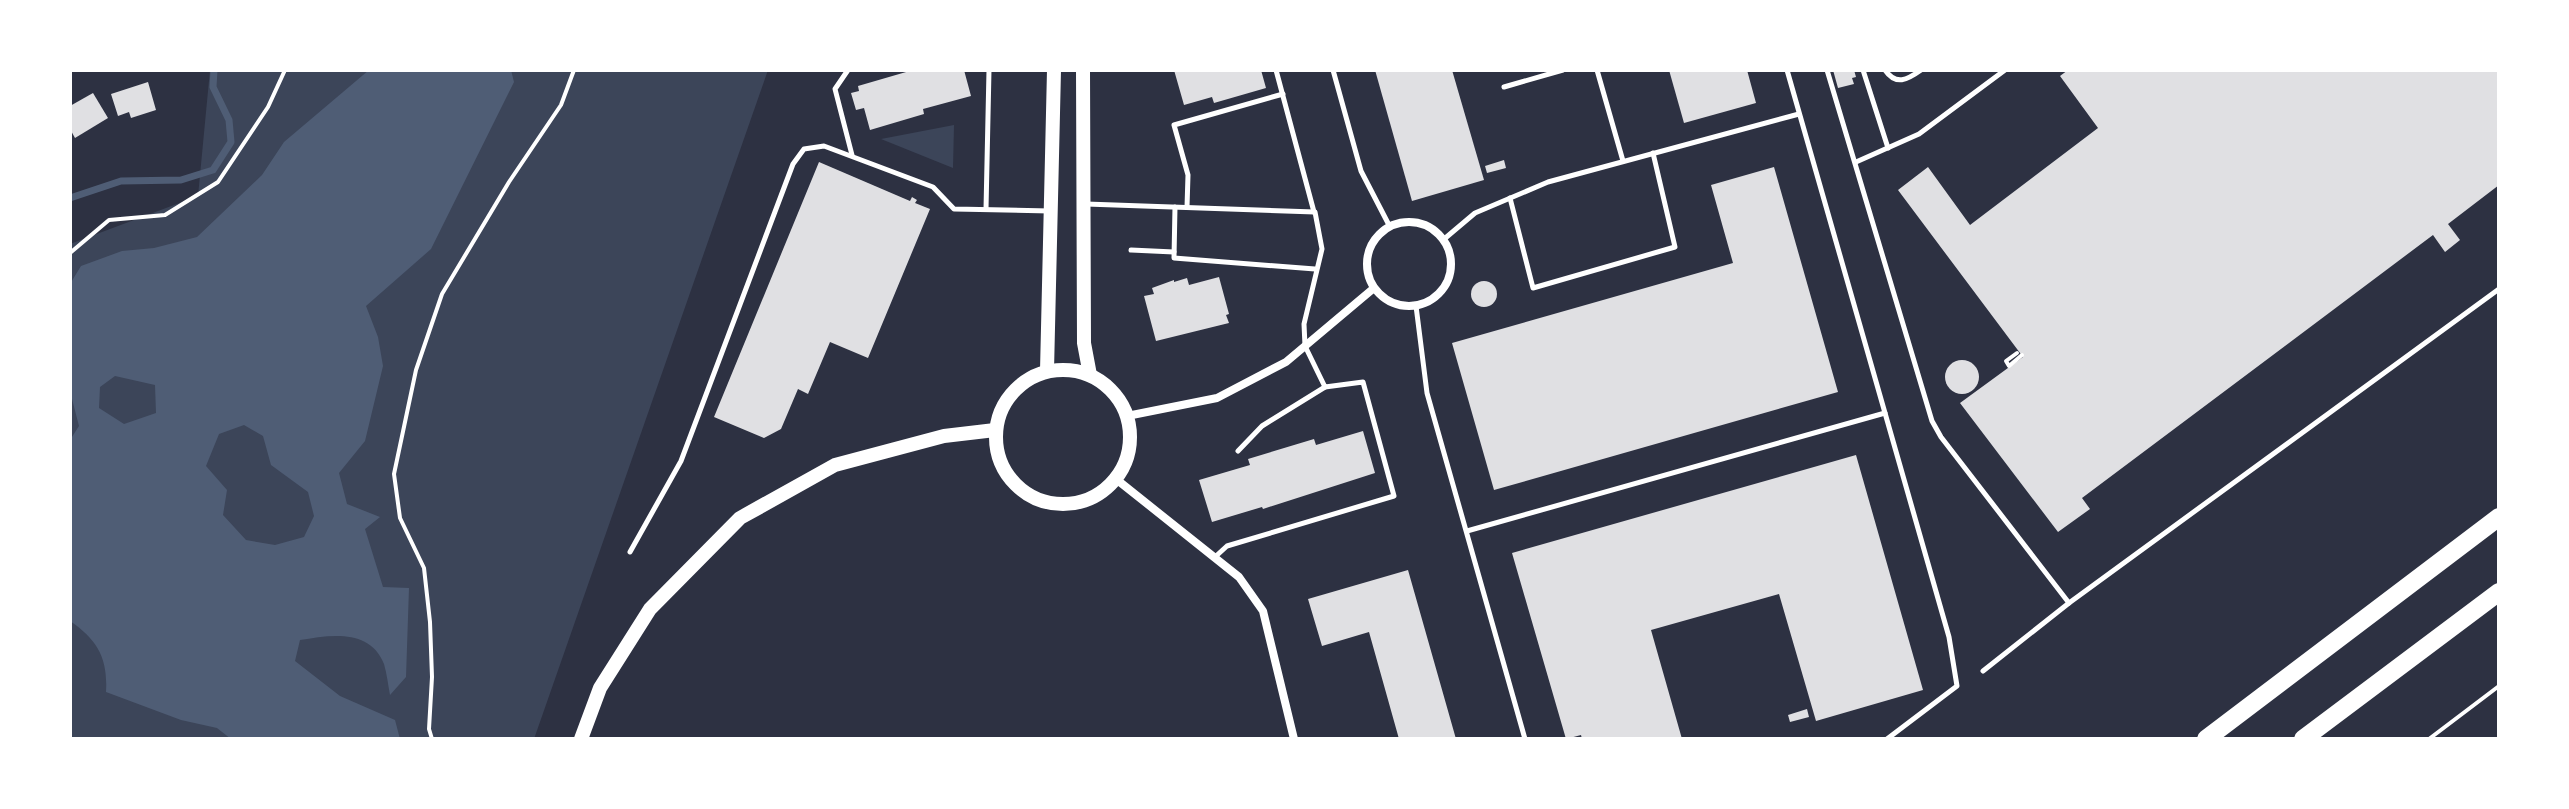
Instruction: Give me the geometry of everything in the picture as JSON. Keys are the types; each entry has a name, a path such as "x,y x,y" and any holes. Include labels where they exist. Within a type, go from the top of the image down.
{"highway":[{"path":"2206,739 2499,517"},
{"path":"2303,739 2499,592"}],"street":[{"path":"1047,371 1054,70"},
{"path":"1083,70 1084,343 1090,375"},
{"path":"1401,223 1425,225 1443,240 1451,263 1445,286 1437,295 1416,306 1392,303 1374,288 1369,278 1368,254 1372,243 1390,227 1401,223"},
{"path":"1127,416 1217,398 1286,362 1374,288"},
{"path":"1067,369 1090,375 1118,398 1127,416 1130,439 1127,458 1116,479 1103,491 1082,502 1064,505 1040,501 1022,491 1006,474 997,454 995,430 1002,407 1026,380 1047,371 1067,369"},
{"path":"581,739 600,688 650,609 740,518 835,465 944,436 995,430"},
{"path":"1116,479 1239,577 1263,611 1294,739"}],"lane":[{"path":"848,70 835,89 852,155"},
{"path":"986,209 989,70"},
{"path":"1276,70 1315,212 1322,249 1304,324 1305,346 1325,387"},
{"path":"1333,70 1361,171 1390,227"},
{"path":"1504,87 1563,70"},
{"path":"1597,70 1623,161"},
{"path":"1787,70 1949,637 1957,686 1887,739"},
{"path":"1827,70 1932,421 1941,437 2069,603"},
{"path":"1863,70 1888,148"},
{"path":"1885,70 1890,78 1899,81 1907,80 1921,70"},
{"path":"1856,162 1919,134 2005,70"},
{"path":"1187,207 1188,175 1174,125 1283,94"},
{"path":"1443,240 1475,213 1548,182 1799,114"},
{"path":"630,552 681,461 793,164 804,149 824,146 933,187 954,209 1052,211"},
{"path":"1510,198 1533,288 1675,247 1653,153"},
{"path":"1084,203 1315,212"},
{"path":"1175,207 1174,258 1315,269"},
{"path":"1131,250 1174,252"},
{"path":"1983,671 2069,603 2499,289"},
{"path":"1416,306 1427,393 1525,739"},
{"path":"1214,558 1227,546 1394,496 1363,382 1325,387 1262,426 1238,451"},
{"path":"1466,531 1885,413"}],"path":[{"path":"70,253 109,220 165,215 218,182 268,107 285,70"},
{"path":"432,739 429,729 432,677 430,622 424,568 400,518 394,474 416,370 442,294 509,182 561,105 574,70"},
{"path":"2429,739 2499,686"}],"shaded area":[{"path":"210,70 768,70 534,739 70,739 70,244 198,196"},
{"path":"369,70 511,70 514,82 431,249 366,306 378,337 383,366 365,441 339,473 347,504 380,517 365,529 383,587 409,588 406,677 390,695 384,664 378,652 359,639 348,637 300,640 295,661 340,696 395,720 400,739 231,739 217,728 181,720 106,692 105,670 99,651 88,635 70,621 70,440 79,426 70,398 70,284 81,266 122,251 154,248 197,237 262,175 284,142","holes":["115,376 155,385 156,413 124,424 99,408 100,387","244,425 263,436 271,465 308,492 314,516 304,537 275,545 246,540 223,515 227,490 206,466 219,434"]},
{"path":"954,125 953,168 881,139"}],"building":[{"path":"913,70 964,70 971,96 923,109 924,114 870,130 864,108 856,110 851,93 859,91 858,86"},
{"path":"1174,70 1261,70 1266,88 1214,103 1212,97 1184,105"},
{"path":"1375,70 1452,70 1484,180 1412,201"},
{"path":"1669,70 1747,70 1756,103 1684,123"},
{"path":"1833,70 1854,70 1854,84 1838,88"},
{"path":"2068,70 2499,70 2499,185 2448,224 2460,240 2445,252 2433,235 2082,498 2090,509 2058,532 1960,403 2023,357 1898,190 1928,167 1970,225 2098,128 2060,76"},
{"path":"148,82 156,110 131,118 129,112 118,116 111,94"},
{"path":"93,93 108,118 75,138 70,129 70,106"},
{"path":"1504,160 1506,168 1487,173 1485,166"},
{"path":"819,162 910,201 912,197 917,200 915,203 930,209 868,358 830,342 808,394 798,389 781,429 764,438 714,417"},
{"path":"1774,167 1838,392 1494,490 1452,343 1733,263 1711,185"},
{"path":"1219,277 1229,323 1156,341 1144,296 1154,294 1152,288 1174,280 1187,278 1189,285"},
{"path":"1484,281 1493,285 1497,294 1493,303 1484,307 1475,303 1471,294 1475,285"},
{"path":"1962,360 1974,365 1979,377 1974,389 1962,394 1950,389 1945,377 1950,365"},
{"path":"1363,431 1375,473 1212,522 1199,480 1250,465 1248,459 1314,439 1316,445"},
{"path":"1856,455 1923,690 1816,721 1779,594 1651,630 1682,739 1582,739 1581,735 1566,739 1512,553"},
{"path":"1408,570 1456,739 1399,739 1369,632 1322,646 1308,599"},
{"path":"1807,709 1809,717 1790,722 1788,715"}],"waterway":[{"path":"70,198 121,181 181,180 213,170 231,142 229,120 213,87 214,70"}]}
